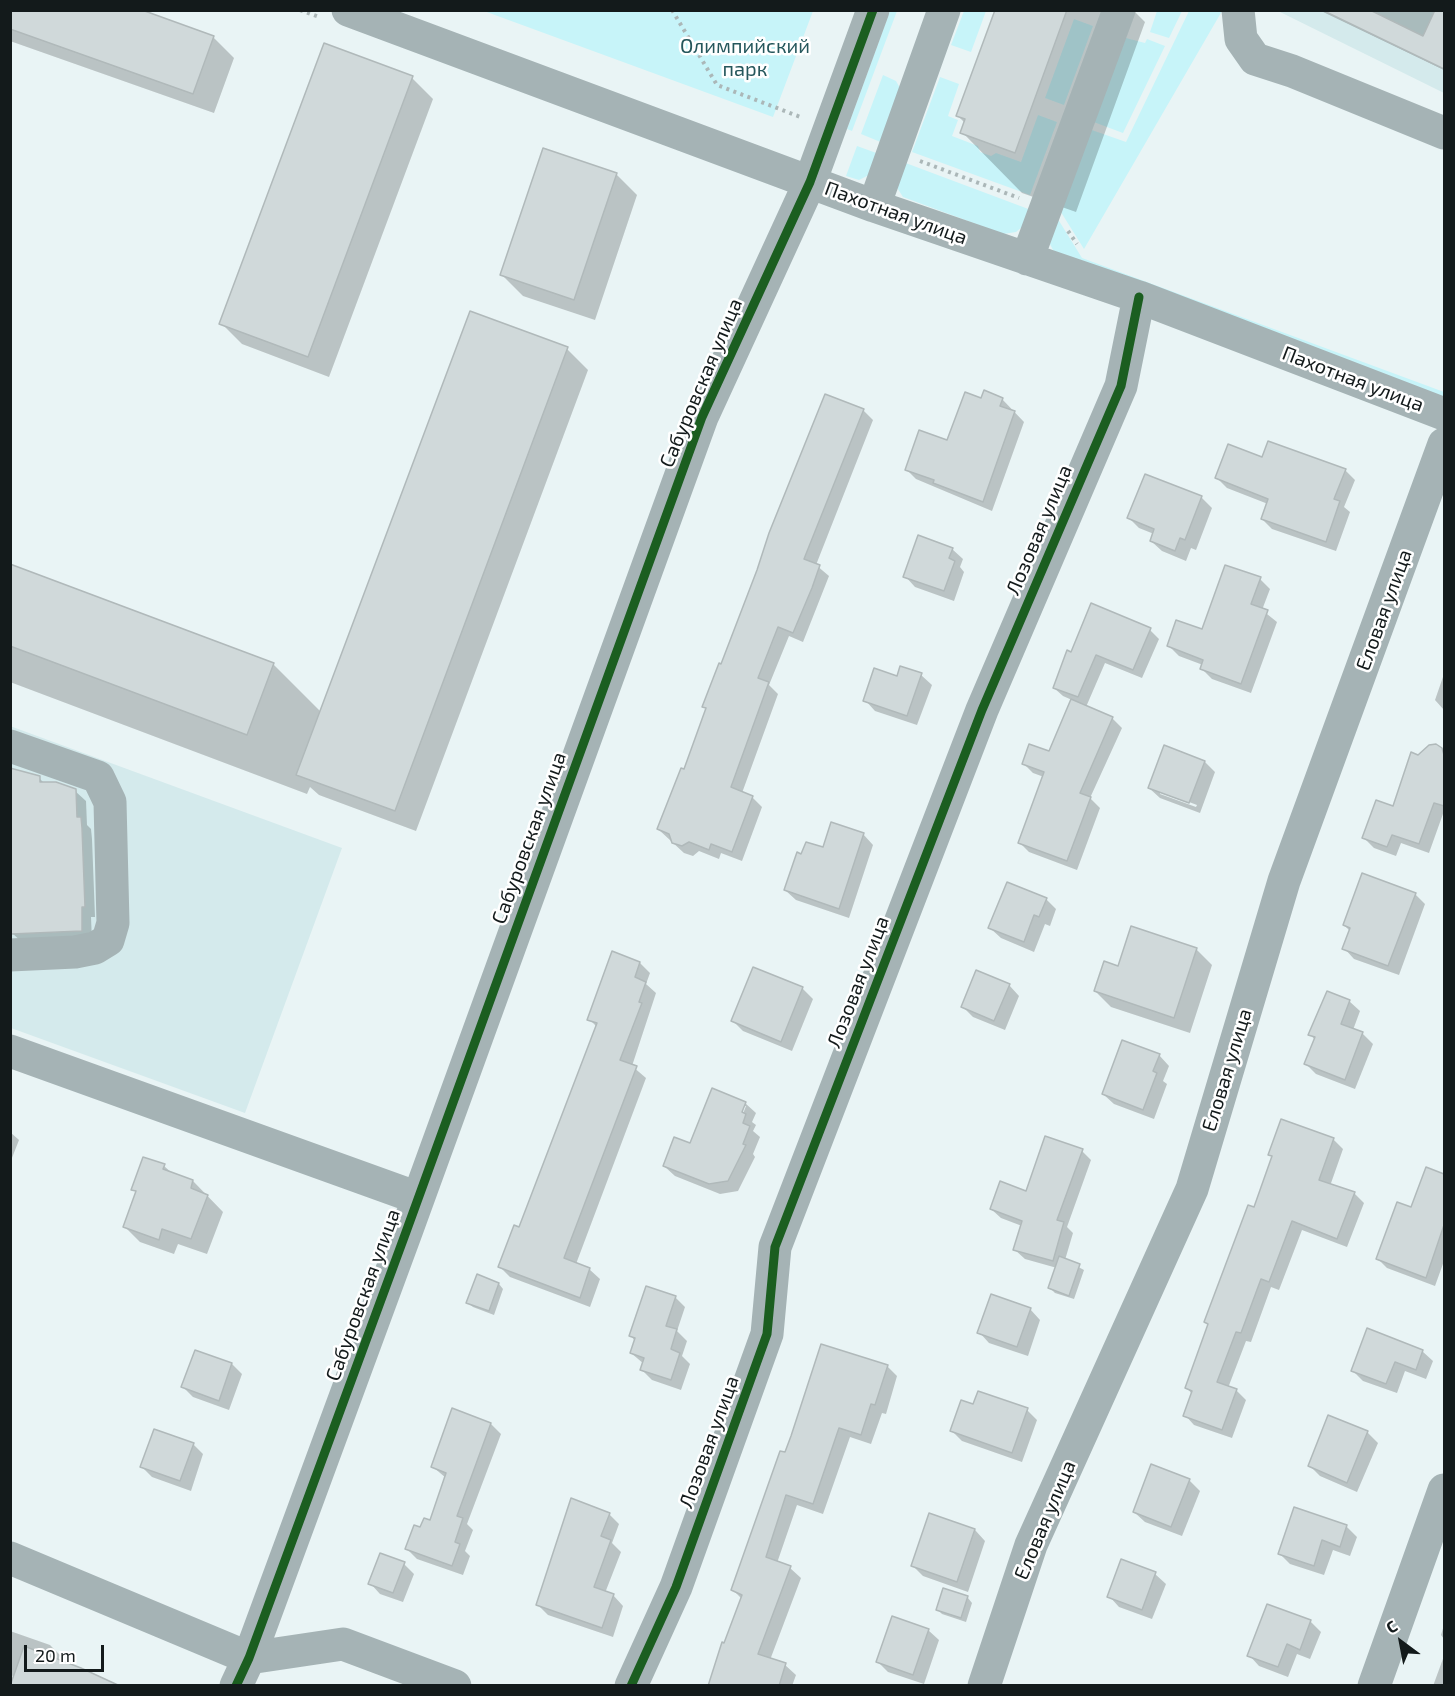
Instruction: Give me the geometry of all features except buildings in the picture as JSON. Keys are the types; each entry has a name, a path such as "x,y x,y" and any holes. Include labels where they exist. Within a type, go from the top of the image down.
{"street":[{"name":"Пахотная улица","path":"348,10 874,206 1138,297 1444,414"},
{"name":"Сабуровская улица","path":"242,1672 418,1198 702,417 810,182 873,10"},
{"path":"874,206 944,10"},
{"path":"1027,259 1119,10"},
{"path":"1238,10 1241,39 1255,59 1292,71 1444,133"},
{"name":"Лозовая улица","path":"631,1686 676,1587 767,1334 776,1247 982,710 1121,386 1138,297"},
{"name":"Еловая улица","path":"984,1686 1031,1545 1192,1190 1284,881 1444,444"},
{"path":"10,746 98,777 110,802 113,923 108,940 95,948 75,952 10,955"},
{"path":"10,1051 418,1198"},
{"path":"1374,1686 1444,1490"},
{"path":"10,1558 242,1672 344,1644 455,1686"}],"path":[{"path":"672,10 717,85 805,118"},
{"path":"893,152 1057,213 1078,246"}],"shaded area":[{"path":"1278,11 1444,11 1444,93"},
{"path":"10,726 342,848 245,1113 11,1028"}],"green space":[{"name":"Олимпийский парк","path":"484,11 813,11 773,117"},
{"path":"890,11 897,11 852,131 847,129"},
{"path":"964,11 986,11 971,52 951,45"},
{"path":"1157,11 1182,11 1169,38 1150,32"},
{"path":"1189,11 1222,11 1084,249 1059,209 1089,129 1126,142"},
{"path":"1074,19 1093,26 1064,105 1045,98"},
{"path":"1126,38 1145,43 1147,39 1165,46 1123,133 1091,121"},
{"path":"883,75 896,81 901,90 883,143 861,134"},
{"path":"940,77 959,84 948,116 958,120 952,136 978,146 980,152 991,156 996,153 1021,162 1038,115 1057,122 1030,195 912,152"},
{"path":"857,146 879,154 869,175 859,180 846,176"},
{"path":"903,162 1031,210 1022,227 1016,232 1003,234 903,197 896,186"},
{"path":"1056,216 1082,258 1444,392 1444,397 1054,252 1049,242"}],"cycle path":[{"path":"236,1686 249,1658 406,1232 702,417 810,182 873,10"},
{"path":"631,1686 676,1587 767,1334 775,1247 982,710 1121,386 1139,297"}]}
